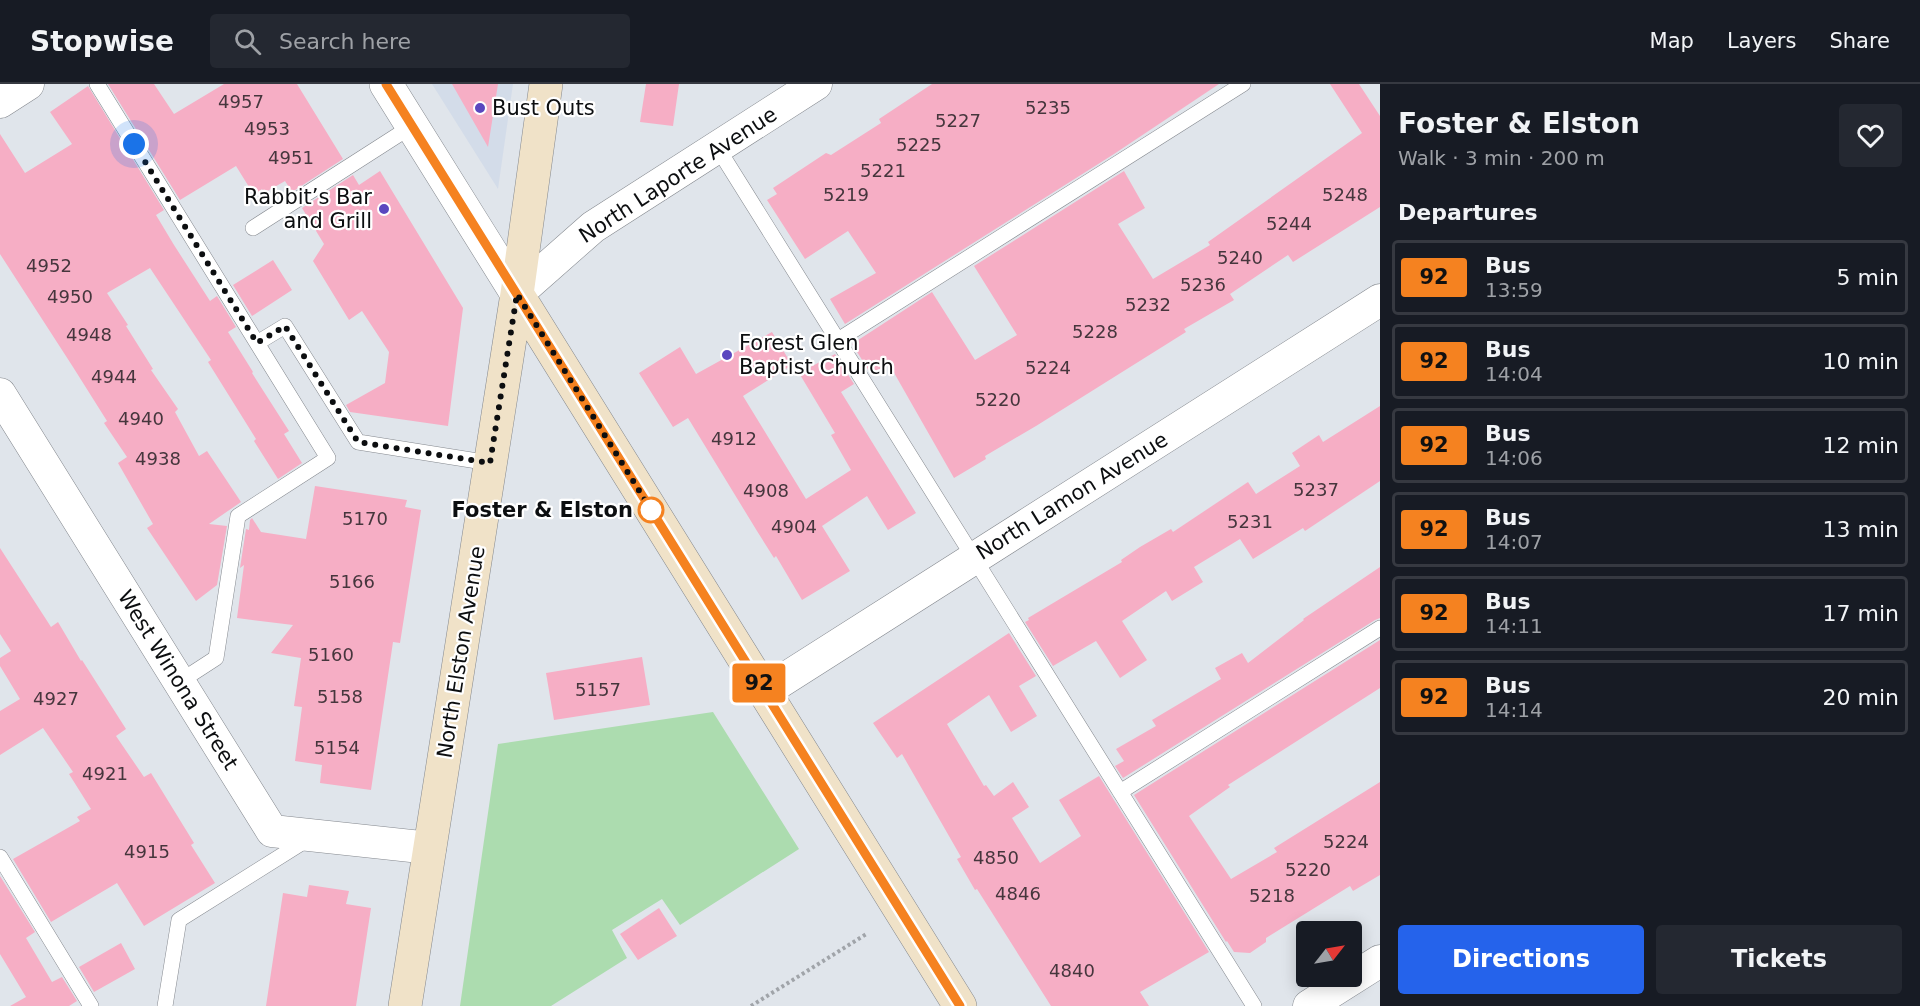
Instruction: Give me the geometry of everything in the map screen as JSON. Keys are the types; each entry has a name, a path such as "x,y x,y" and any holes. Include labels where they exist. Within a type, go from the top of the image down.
{"main road":[{"name":"North Elston Avenue","path":"405,1006 517,294 546,84"},
{"path":"517,294 960,1006"}],"street":[{"path":"0,102 28,84"},
{"path":"386,84 517,294"},
{"name":"North Laporte Avenue","path":"517,294 592,227 816,84"},
{"name":"North Lamon Avenue","path":"764,692 1380,300"},
{"name":"West Winona Street","path":"0,394 272,831 430,848"},
{"path":"1309,1006 1380,961"}],"lane":[{"path":"97,84 328,458 238,516 216,658 179,682"},
{"path":"838,340 1243,84"},
{"path":"253,228 412,126"},
{"path":"717,147 1254,1006"},
{"path":"257,343 285,326 358,442 490,463"},
{"path":"1120,792 1380,628"},
{"path":"165,1006 179,920 314,836"},
{"path":"0,857 91,1006"}],"path":[{"path":"751,1006 868,933"}],"shaded area":[{"path":"432,84 513,84 498,189"}],"green space":[{"path":"713,712 799,849 680,925 662,899 612,930 627,958 551,1006 460,1006 498,744"}],"building":[{"path":"108,84 154,84 174,114 224,84 297,84 343,159 292,192 285,181 264,193 262,189 254,195 236,166 180,200"},
{"name":"Bust Outs","path":"452,84 498,84 488,147"},
{"path":"646,84 679,84 673,126 640,122"},
{"path":"932,84 1219,84 1114,154 845,324 830,299 876,273 848,231 805,259 767,200 777,194 773,188 826,153 831,155 881,123 879,119"},
{"path":"1330,84 1359,84 1380,116 1380,207 1293,262 1288,255 1230,294 1234,300 1184,329 1186,332 985,456 986,459 954,478 889,364 871,374 852,344 932,292 975,360 1017,335 974,266 1124,171 1145,208 1118,224 1153,279 1210,245 1208,242 1362,133"},
{"path":"88,86 164,210 156,215 174,245 210,301 217,296 236,327 228,332 289,431 284,434 302,463 278,479 208,362 211,360 150,268 107,293 128,325 126,326 153,369 151,370 178,409 175,412 199,456 207,451 241,502 209,524 227,526 217,585 196,601 147,528 153,524 118,463 127,457 104,423 107,421 0,254 0,134 25,173 72,144 50,112"},
{"path":"380,171 463,308 448,426 350,412 346,405 385,383 389,352 362,311 349,320 313,261 324,244 302,208 353,175 359,185"},
{"path":"273,260 292,290 252,316 233,285"},
{"path":"772,332 792,365 743,396 806,499 851,470 831,435 835,433 799,373 835,354 854,384 841,392 916,513 888,530 867,496 822,526 850,571 802,600 688,418 673,427 639,373 680,347 696,374"},
{"path":"1380,406 1380,481 1305,531 1303,528 1253,559 1240,539 1194,567 1203,582 1172,601 1166,591 1122,621 1147,660 1120,678 1096,641 1053,666 1025,622 1029,620 1028,618 1122,562 1121,560 1140,547 1171,529 1173,532 1248,482 1256,494 1300,466 1292,453 1319,435 1323,442"},
{"path":"315,486 407,500 405,507 421,510 400,643 393,642 371,790 320,783 322,765 295,761 302,707 294,706 301,658 271,653 293,625 237,618 244,565 240,568 246,529 249,530 250,520 252,518 261,532 306,539"},
{"path":"0,548 51,627 58,622 126,729 116,736 144,777 151,773 194,843 191,845 215,883 144,926 117,883 51,922 13,859 80,821 77,817 91,809 69,774 73,772 43,728 0,755 0,711 20,699 0,666 0,658 11,651 0,634"},
{"path":"1380,567 1380,618 1123,778 1115,766 1124,761 1116,749 1156,726 1152,720 1221,679 1215,668 1242,653 1248,663 1303,619"},
{"path":"1009,633 1036,676 1019,686 1037,716 1011,732 989,695 947,724 984,786 986,785 994,796 1013,782 1029,807 1012,818 1040,863 1081,836 1059,800 1099,776 1209,952 1140,992 1149,1006 1051,1006 977,889 975,890 957,859 961,857 902,754 897,758 873,723"},
{"path":"1380,640 1380,688 1228,785 1230,787 1189,816 1231,879 1277,852 1274,848 1380,782 1380,875 1353,891 1350,886 1266,938 1266,942 1250,953 1234,952 1134,795"},
{"path":"642,657 650,705 554,720 546,673"},
{"path":"0,876 35,932 26,938 52,982 62,977 77,1001 69,1006 10,1006 26,997 0,954"},
{"path":"309,885 349,891 346,904 371,908 356,1006 266,1006 283,893 307,897"},
{"path":"659,908 677,936 638,960 620,934"},
{"path":"121,943 135,969 94,992 79,967"}],"bus line":[{"name":"92","path":"386,84 960,1006"}],"place":[{"name":"Bust Outs","path":"480,108"},
{"name":"Rabbit’s Bar and Grill","path":"384,209"},
{"name":"Forest Glen Baptist Church","path":"727,355"},
{"name":"Foster & Elston","path":"651,510"}],"route":[{"path":"134,144 257,343 285,326 358,442 490,463 517,294 653,513 651,510"}]}
